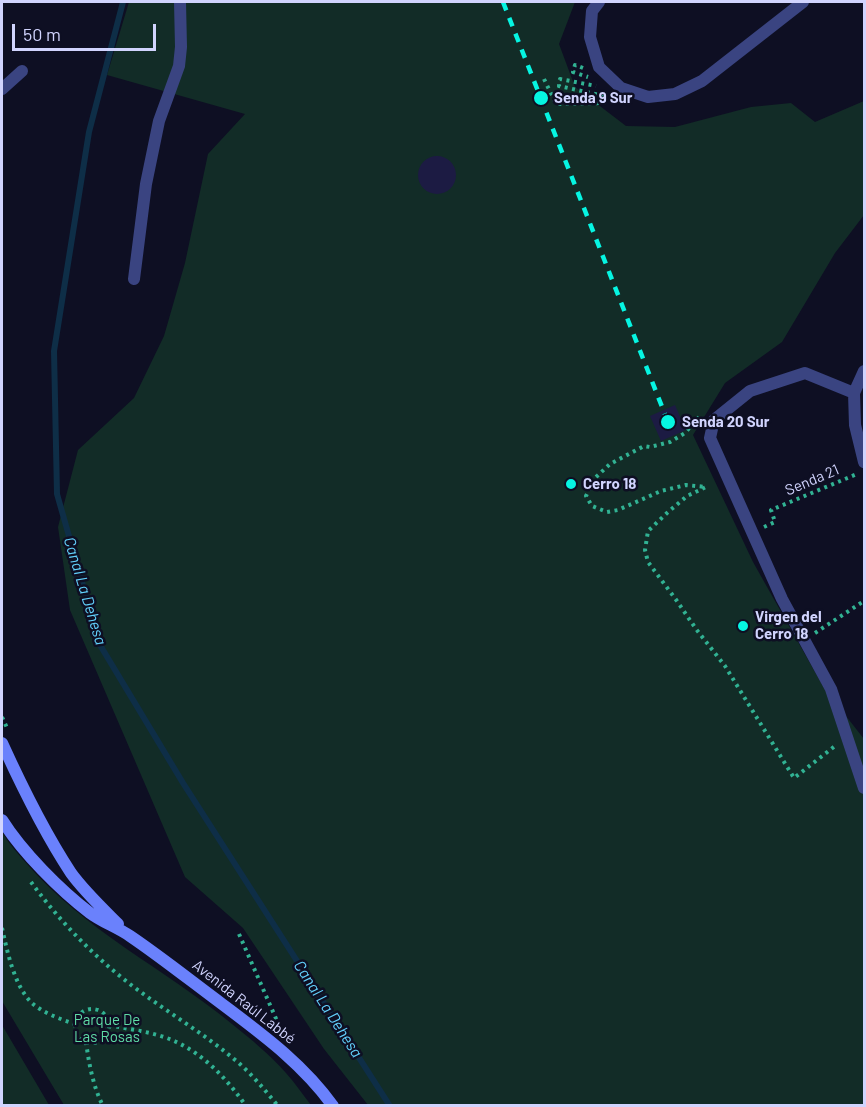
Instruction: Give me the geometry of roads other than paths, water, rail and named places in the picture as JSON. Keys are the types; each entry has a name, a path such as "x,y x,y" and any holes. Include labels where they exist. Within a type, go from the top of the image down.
{"street":[{"path":"134,279 146,184 159,121 178,66 181,47 180,2"},
{"path":"599,2 592,11 590,37 599,67 621,88 648,97 675,94 702,81 803,2"},
{"path":"2,89 22,71"},
{"path":"864,371 854,393 855,425 864,462"},
{"path":"854,393 805,373 750,391 714,420 710,438 782,599 831,689 864,788"},
{"name":"Avenida Raúl Labbé","path":"2,743 51,841 73,875 127,934"},
{"name":"Avenida Raúl Labbé","path":"2,820 57,885 92,914 157,955 277,1046 310,1077 333,1106"}],"waterway":[{"name":"Canal La Dehesa","path":"123,2 89,132 54,351 57,494 100,645 183,783 390,1106"}],"railway":[{"path":"503,2 668,422"}],"place":[{"name":"Senda 9 Sur","path":"541,98"},
{"name":"Senda 20 Sur","path":"668,422"},
{"name":"Cerro 18","path":"571,484"},
{"name":"Virgen del Cerro 18","path":"743,626"}],"park label":[{"name":"Parque De Las Rosas","path":"107,1028"}]}
